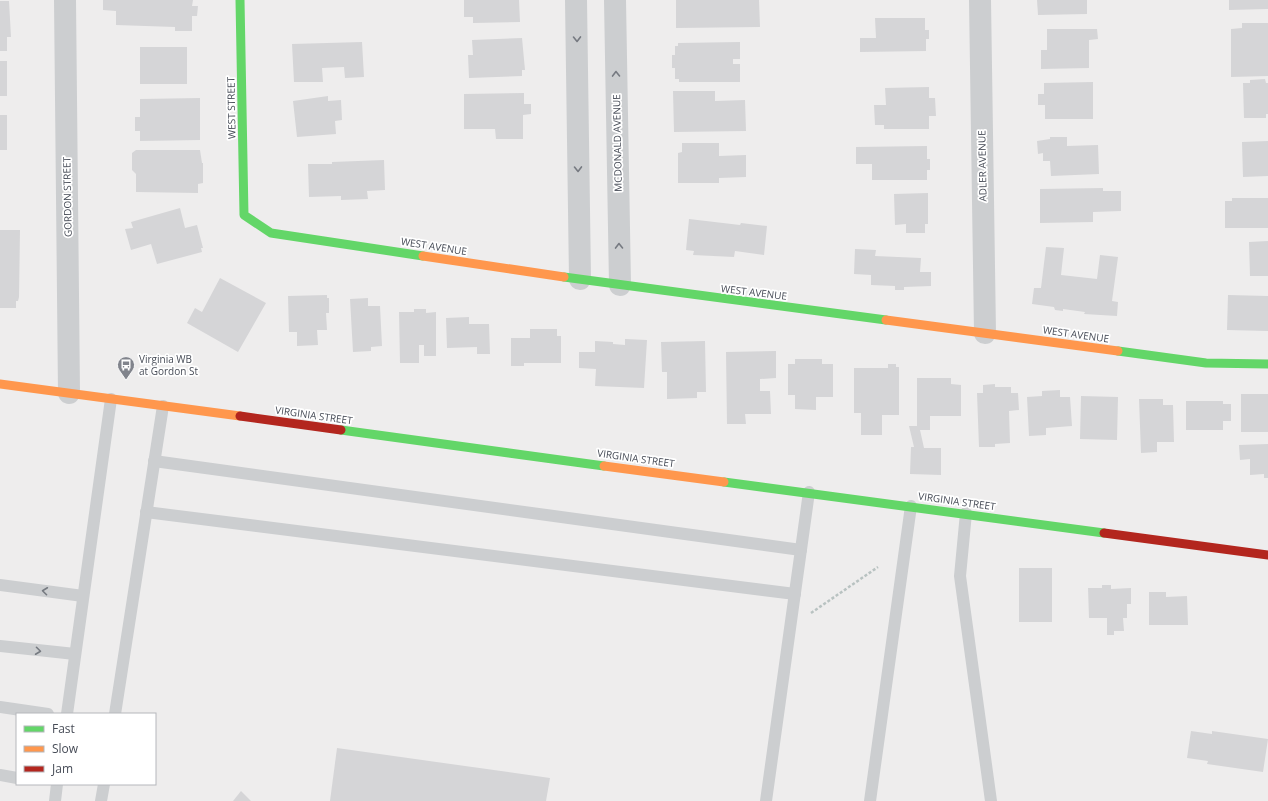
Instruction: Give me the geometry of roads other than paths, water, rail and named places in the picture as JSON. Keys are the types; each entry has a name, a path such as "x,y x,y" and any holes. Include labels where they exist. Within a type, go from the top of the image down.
{"street":[{"name":"GORDON STREET","path":"65,0 69,393"},
{"name":"WEST STREET","path":"240,0 244,216"},
{"path":"576,0 580,280"},
{"name":"MCDONALD AVENUE","path":"615,0 620,285"},
{"name":"ADLER AVENUE","path":"980,0 985,333"},
{"name":"WEST AVENUE","path":"244,216 271,233 580,280 1206,363 1268,364"},
{"name":"VIRGINIA STREET","path":"0,384 966,513 1268,555"}],"lane":[{"path":"67,713 111,399"},
{"path":"115,713 163,406"},
{"path":"154,461 801,550"},
{"path":"766,801 809,492"},
{"path":"870,801 911,506"},
{"path":"146,512 795,594"},
{"path":"966,513 960,576 991,801"},
{"path":"0,585 83,596"},
{"path":"0,646 75,654"},
{"path":"0,707 41,713"},
{"path":"0,775 16,778"},
{"path":"55,801 57,785"},
{"path":"101,801 104,785"}],"place":[{"name":"Virginia WB at Gordon St","path":"126,380"}]}
